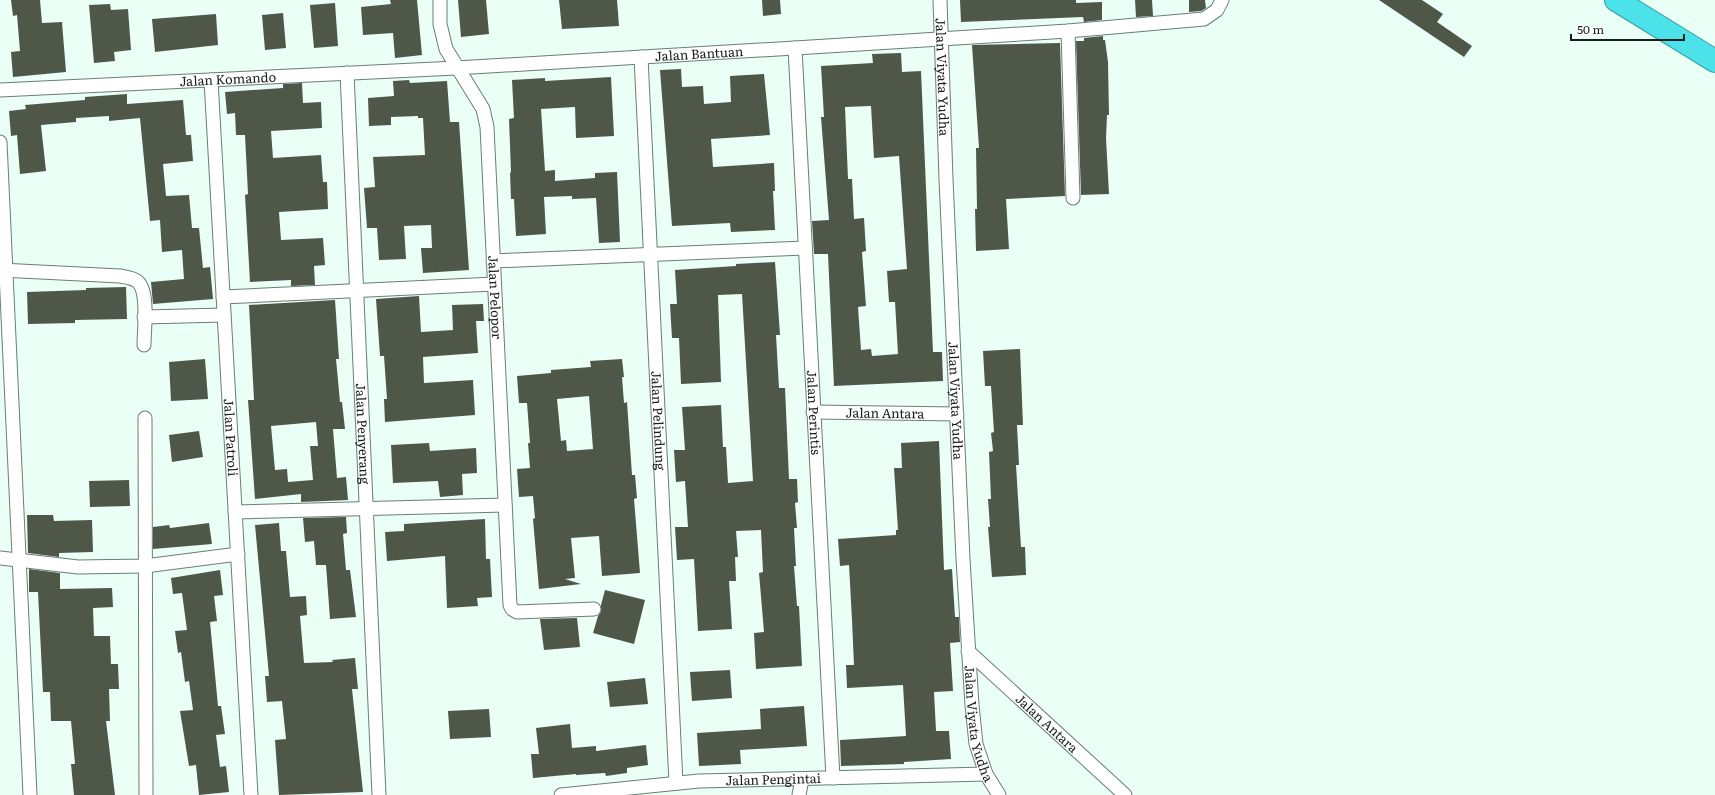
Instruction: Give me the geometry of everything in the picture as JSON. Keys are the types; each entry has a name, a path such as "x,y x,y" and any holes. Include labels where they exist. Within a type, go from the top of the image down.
{"highway":[{"path":"1616,0 1715,61"}],"street":[{"name":"Jalan Pelopor","path":"440,0 440,24 446,49 456,68 483,109 487,127 510,605 512,609 517,612 594,609"},
{"name":"Jalan Viyata Yudha","path":"940,0 968,651 976,744 986,774 999,795"},
{"name":"Jalan Bantuan","path":"456,68 1068,31 1204,19 1217,10 1222,0"},
{"path":"1068,31 1073,198"},
{"name":"Jalan Perintis","path":"795,48 833,778"},
{"name":"Jalan Pelindung","path":"641,57 676,783"},
{"name":"Jalan Komando","path":"0,90 456,68"},
{"name":"Jalan Penyerang","path":"347,73 379,795"},
{"name":"Jalan Patroli","path":"211,80 251,795"},
{"path":"0,142 5,373 19,560 30,795"},
{"path":"494,261 805,248"},
{"path":"3,270 131,278 139,282 143,291 144,345"},
{"path":"223,297 494,284"},
{"path":"144,317 224,315"},
{"name":"Jalan Antara","path":"814,412 957,414"},
{"path":"145,418 146,795"},
{"path":"235,512 505,505"},
{"path":"0,558 78,567 145,566 238,554"},
{"name":"Jalan Antara","path":"968,651 1125,795"},
{"name":"Jalan Pengintai","path":"561,795 676,783 986,774"},
{"path":"799,795 802,779"}],"building":[{"path":"11,0 40,0 42,23 62,22 66,72 13,77 11,52 20,51 17,15 13,16"},
{"path":"390,0 417,0 422,55 395,58 393,33 363,35 361,7 391,4"},
{"path":"458,0 486,0 489,34 461,37"},
{"path":"559,0 617,0 619,26 562,29"},
{"path":"762,0 780,0 781,14 763,16"},
{"path":"960,0 1076,0 1076,3 1102,2 1102,20 1084,22 1083,17 961,22"},
{"path":"1135,0 1152,0 1153,16 1136,17"},
{"path":"1189,0 1205,0 1206,8 1201,11 1189,12"},
{"path":"1379,0 1422,0 1443,14 1437,22 1472,46 1464,57"},
{"path":"335,3 338,46 314,48 310,5"},
{"path":"110,4 111,10 128,9 131,50 114,52 115,61 94,63 89,5"},
{"path":"283,13 286,48 265,50 262,15"},
{"path":"216,14 218,45 155,52 152,19"},
{"path":"1103,36 1103,40 1105,40 1108,62 1109,115 1107,115 1106,138 1109,194 1081,195 1076,41 1084,41 1084,38"},
{"path":"1060,43 1065,196 1006,199 1009,249 976,251 976,148 979,148 972,45"},
{"path":"901,53 902,72 921,71 933,352 942,352 943,381 834,386 828,254 814,254 812,221 829,220 821,117 824,117 821,66 873,63 872,54","holes":["871,106 874,158 899,156 907,269 887,271 889,302 895,302 898,354 872,356 871,349 861,350 858,307 866,306 862,252 866,251 864,218 854,219 852,179 848,179 845,107"]},
{"path":"681,69 682,87 703,86 704,104 731,102 730,76 764,74 770,135 711,139 713,167 774,163 775,191 773,191 775,230 731,232 730,223 672,226 660,70"},
{"path":"611,77 614,136 576,138 575,107 541,109 545,171 555,170 555,181 595,178 595,173 617,172 620,242 599,243 596,198 572,199 572,196 544,197 546,234 516,236 514,199 511,199 510,173 509,119 514,118 512,80 545,78 545,81"},
{"path":"409,80 410,83 447,81 450,122 459,122 469,270 423,273 421,248 432,248 431,225 404,226 406,259 379,260 377,228 367,228 364,188 375,187 373,157 425,155 423,118 418,118 418,116 391,117 391,125 369,126 368,98 394,96 393,81"},
{"path":"302,83 303,103 321,102 322,128 271,131 273,158 321,155 323,182 327,182 328,209 279,212 281,240 323,238 325,265 314,266 315,285 291,286 291,280 250,282 245,195 248,194 245,135 236,135 235,113 227,114 225,92 283,88 283,84"},
{"path":"127,94 127,104 183,100 186,135 191,135 193,161 163,164 166,196 189,195 192,228 199,228 203,268 210,267 213,299 153,304 151,282 184,279 182,250 162,252 160,220 150,221 140,118 109,121 109,116 76,118 76,122 41,125 46,171 20,174 17,135 11,136 9,111 26,109 25,105 85,100 85,97"},
{"path":"775,262 780,335 776,335 779,388 785,388 789,479 797,479 798,502 795,503 797,528 794,528 796,566 794,566 797,606 799,606 802,666 756,669 754,633 764,632 759,573 763,572 761,530 736,531 738,557 735,557 736,581 729,581 732,629 698,631 694,559 677,560 675,527 688,527 685,481 676,482 674,450 685,450 682,407 721,405 723,447 726,447 728,483 753,481 742,294 718,295 721,382 681,384 679,338 672,338 670,304 677,304 675,270"},
{"path":"126,287 127,319 75,320 75,323 28,324 27,292"},
{"path":"419,296 421,332 453,330 452,305 483,304 484,321 476,321 478,353 423,357 424,383 473,380 475,415 385,422 384,399 387,399 384,356 380,356 376,299"},
{"path":"335,300 339,359 336,359 340,402 342,402 345,429 333,429 337,478 346,477 348,500 301,502 301,494 255,499 248,400 254,400 249,305","holes":["316,422 318,446 310,446 313,480 288,482 287,469 275,470 271,426"]},
{"path":"1020,349 1023,425 1017,425 1019,465 1016,465 1021,547 1025,547 1026,575 992,577 988,527 990,527 988,499 991,499 989,452 993,451 991,433 994,432 991,386 985,386 983,351"},
{"path":"205,359 208,399 171,401 169,362"},
{"path":"622,359 624,403 627,402 632,475 635,475 637,498 634,499 640,573 602,576 599,536 571,538 575,578 565,579 581,584 539,589 533,519 535,518 533,496 519,497 517,469 530,468 528,443 530,443 527,403 519,403 517,376 551,373 551,370 591,367 590,361","holes":["589,396 593,449 567,451 566,440 561,441 557,399"]},
{"path":"199,431 203,457 172,462 169,435"},
{"path":"939,441 944,570 952,569 955,617 959,617 960,642 950,643 953,691 934,692 936,731 949,731 951,759 904,762 904,764 841,766 840,740 906,736 903,685 847,688 846,665 854,665 849,565 840,566 838,539 896,535 896,530 898,530 894,468 902,468 901,443"},
{"path":"429,443 430,451 476,448 477,473 462,474 463,495 440,497 438,481 393,483 391,445"},
{"path":"129,480 130,506 90,507 89,481"},
{"path":"27,515 53,515 54,521 92,520 93,552 59,553 59,557 28,553"},
{"path":"346,517 347,533 343,534 346,570 350,570 356,617 330,619 326,565 316,565 314,541 305,542 303,518"},
{"path":"485,519 486,559 490,559 492,597 477,598 478,606 447,608 445,556 387,561 385,532 404,531 404,524"},
{"path":"209,523 212,544 153,549 153,527 169,525 170,528"},
{"path":"279,523 281,551 286,551 290,597 306,596 307,615 300,616 304,663 333,662 332,660 355,658 358,689 352,689 363,792 279,795 275,740 286,739 282,701 267,702 265,676 269,676 255,525"},
{"path":"29,569 60,573 60,589 112,588 113,607 93,608 94,636 110,636 111,664 118,664 119,689 109,689 110,721 106,721 115,795 74,795 71,764 75,764 71,721 51,721 50,692 43,692 38,592 29,592"},
{"path":"220,570 223,595 214,596 217,621 210,622 218,706 221,706 225,734 216,735 220,767 226,766 229,792 199,795 196,765 189,766 180,711 193,710 189,681 185,682 181,652 178,653 175,631 187,630 182,593 173,594 171,578"},
{"path":"605,590 645,600 634,644 593,633 598,616 601,612 601,605"},
{"path":"577,618 580,647 544,650 540,619"},
{"path":"730,670 732,698 692,701 690,672"},
{"path":"645,678 648,704 610,707 607,682"},
{"path":"804,706 807,746 740,750 741,764 699,766 697,733 761,729 760,709"},
{"path":"489,709 491,737 450,739 448,711"},
{"path":"570,724 572,748 596,746 596,751 646,745 648,765 627,768 627,773 606,776 605,773 533,778 531,754 539,754 536,728"}]}
